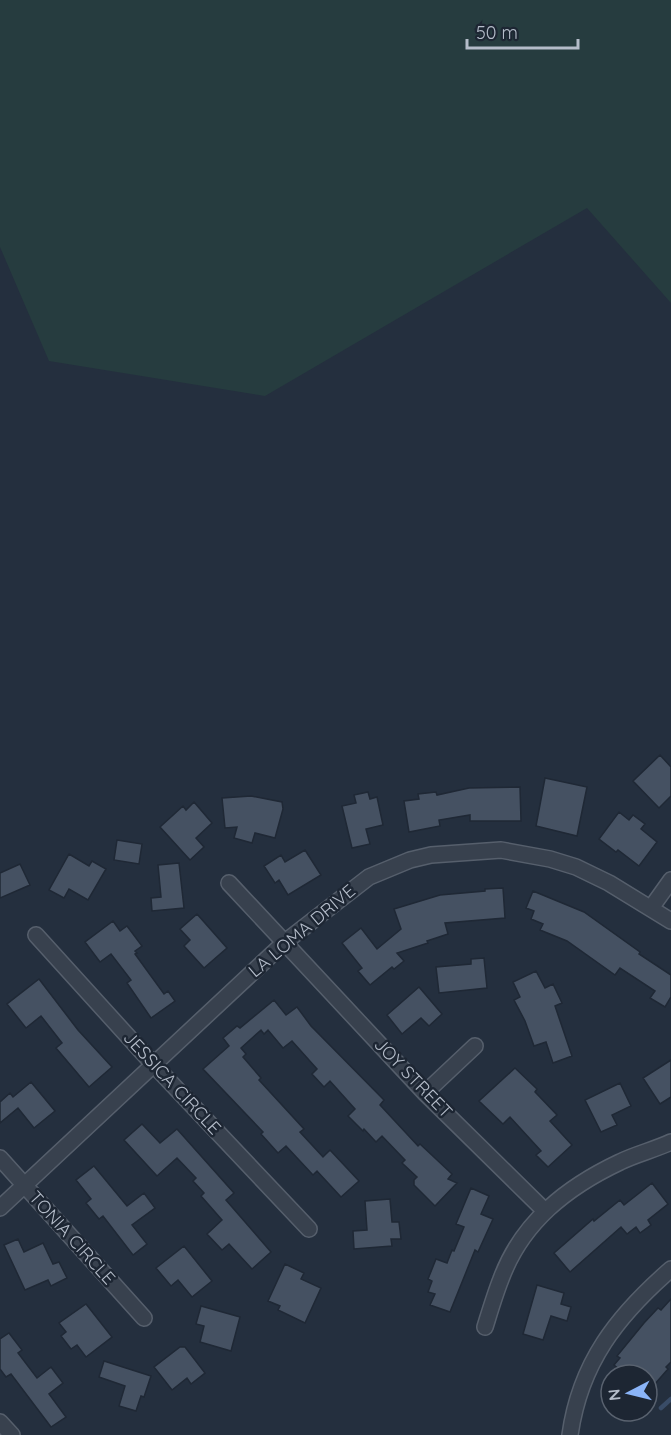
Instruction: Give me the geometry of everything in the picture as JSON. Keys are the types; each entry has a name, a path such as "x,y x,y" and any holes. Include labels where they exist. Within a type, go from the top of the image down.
{"street":[{"name":"LA LOMA DRIVE","path":"0,1208 285,942 369,877 410,860 456,852 501,850 550,859 576,867 609,883 671,921"},
{"path":"651,908 671,880"},
{"name":"JOY STREET","path":"229,883 426,1093 545,1211"},
{"name":"JESSICA CIRCLE","path":"36,935 153,1064 309,1229"},
{"path":"426,1093 475,1046"},
{"path":"485,1327 501,1277 527,1231 545,1211 579,1183 623,1161 671,1142"},
{"name":"TONIA CIRCLE","path":"0,1158 144,1318"},
{"path":"570,1435 583,1381 595,1355 609,1333 638,1299 671,1269"},
{"path":"0,1422 12,1435"}],"green space":[{"path":"0,0 671,0 671,303 587,208 265,396 49,361 0,247"}],"building":[{"path":"660,755 671,767 671,796 659,808 633,781"},
{"path":"545,778 587,787 577,836 536,826"},
{"path":"520,787 521,821 470,821 470,815 439,820 440,826 409,832 404,801 419,799 418,794 436,792 437,795 469,788"},
{"path":"368,792 370,799 377,797 383,825 366,829 370,844 352,848 342,806 356,803 354,795"},
{"path":"251,796 282,802 283,809 275,838 255,833 252,843 234,838 237,827 225,828 222,798"},
{"path":"194,802 212,823 196,838 204,847 190,860 160,827 183,806 186,810"},
{"path":"619,812 629,820 633,815 645,824 641,829 657,842 639,866 599,839"},
{"path":"117,840 142,844 139,864 114,860"},
{"path":"305,850 321,875 288,895 279,880 275,883 264,866 281,855 285,862"},
{"path":"69,854 89,866 92,861 106,869 88,900 69,889 64,898 49,890"},
{"path":"179,863 184,908 152,911 151,898 161,897 158,865"},
{"path":"20,864 30,885 0,898 0,873"},
{"path":"503,888 505,918 445,923 448,934 397,953 404,961 394,969 392,967 370,985 358,971 362,968 342,943 361,928 377,949 401,929 394,909 440,895"},
{"path":"533,891 584,912 671,975 671,997 665,1007 650,998 655,991 620,968 615,975 567,941 540,930 543,924 531,919 534,911 526,908"},
{"path":"197,914 227,948 204,968 184,946 190,940 180,929"},
{"path":"113,921 120,931 127,926 142,946 135,951 137,953 135,954 164,994 168,991 175,1001 151,1018 127,983 131,980 111,954 100,962 85,942"},
{"path":"484,958 487,988 439,993 436,967 471,964 471,959"},
{"path":"536,971 545,988 553,984 562,1003 555,1006 572,1056 553,1063 546,1042 534,1046 514,1000 520,997 513,982"},
{"path":"39,979 78,1030 112,1067 89,1087 56,1048 62,1043 41,1016 26,1028 7,1004"},
{"path":"419,987 442,1014 429,1026 421,1018 402,1034 387,1015"},
{"path":"274,1000 286,1015 297,1007 311,1026 384,1100 380,1105 418,1146 420,1144 452,1174 448,1179 457,1183 435,1206 414,1185 417,1177 402,1163 405,1160 382,1136 376,1142 348,1116 355,1109 330,1081 324,1087 312,1074 317,1069 292,1041 283,1048 268,1030 264,1034 261,1030 241,1048 246,1054 243,1057 261,1078 259,1080 304,1129 300,1132 323,1157 330,1150 359,1181 341,1197 317,1171 313,1175 286,1146 278,1153 261,1134 263,1132 203,1069 229,1046 223,1038 237,1026 240,1028"},
{"path":"671,1060 671,1097 660,1104 643,1078"},
{"path":"515,1068 537,1089 535,1092 557,1115 550,1121 572,1145 548,1167 536,1155 541,1151 510,1117 503,1124 479,1101"},
{"path":"31,1082 55,1111 34,1128 18,1108 0,1123 0,1102 10,1093 13,1097"},
{"path":"620,1083 631,1106 612,1115 617,1125 601,1132 585,1100"},
{"path":"142,1124 160,1143 177,1129 234,1193 226,1200 271,1252 252,1269 229,1244 222,1250 207,1234 222,1220 201,1196 204,1193 193,1181 196,1178 177,1158 157,1176 124,1140"},
{"path":"94,1166 127,1206 144,1193 155,1208 132,1225 147,1244 133,1255 103,1216 99,1219 86,1203 91,1199 76,1180"},
{"path":"652,1183 668,1204 648,1220 651,1225 640,1233 636,1227 627,1234 621,1227 570,1272 554,1253 593,1219 594,1221 620,1200 624,1205"},
{"path":"471,1188 489,1196 481,1214 493,1219 478,1252 475,1250 450,1312 430,1305 435,1294 428,1292 432,1281 428,1279 436,1259 447,1263 452,1250 454,1251 464,1227 456,1224"},
{"path":"390,1199 392,1222 399,1222 401,1239 391,1239 392,1246 354,1249 353,1231 367,1230 365,1201"},
{"path":"18,1239 24,1252 43,1243 53,1264 59,1262 67,1278 51,1286 48,1280 25,1290 4,1245"},
{"path":"184,1246 212,1281 192,1297 178,1280 171,1286 156,1268"},
{"path":"285,1264 304,1273 301,1279 321,1288 305,1323 278,1310 280,1306 268,1301"},
{"path":"537,1285 564,1293 561,1304 571,1307 567,1321 551,1316 543,1340 523,1334"},
{"path":"671,1299 671,1362 666,1367 668,1369 659,1379 659,1363 616,1363 620,1358 617,1356 644,1323 658,1308 661,1310"},
{"path":"86,1304 112,1337 86,1357 77,1345 71,1349 61,1336 66,1332 59,1323"},
{"path":"201,1306 240,1317 231,1351 200,1342 204,1326 196,1324"},
{"path":"9,1333 22,1350 18,1353 37,1378 51,1367 63,1383 49,1394 66,1417 51,1427 11,1374 6,1377 0,1369 0,1339"},
{"path":"180,1347 185,1347 205,1373 191,1384 187,1378 172,1390 154,1367"},
{"path":"104,1361 151,1376 144,1397 141,1396 136,1411 119,1406 125,1386 99,1377"}],"waterway":[{"path":"661,1408 671,1399"}]}
